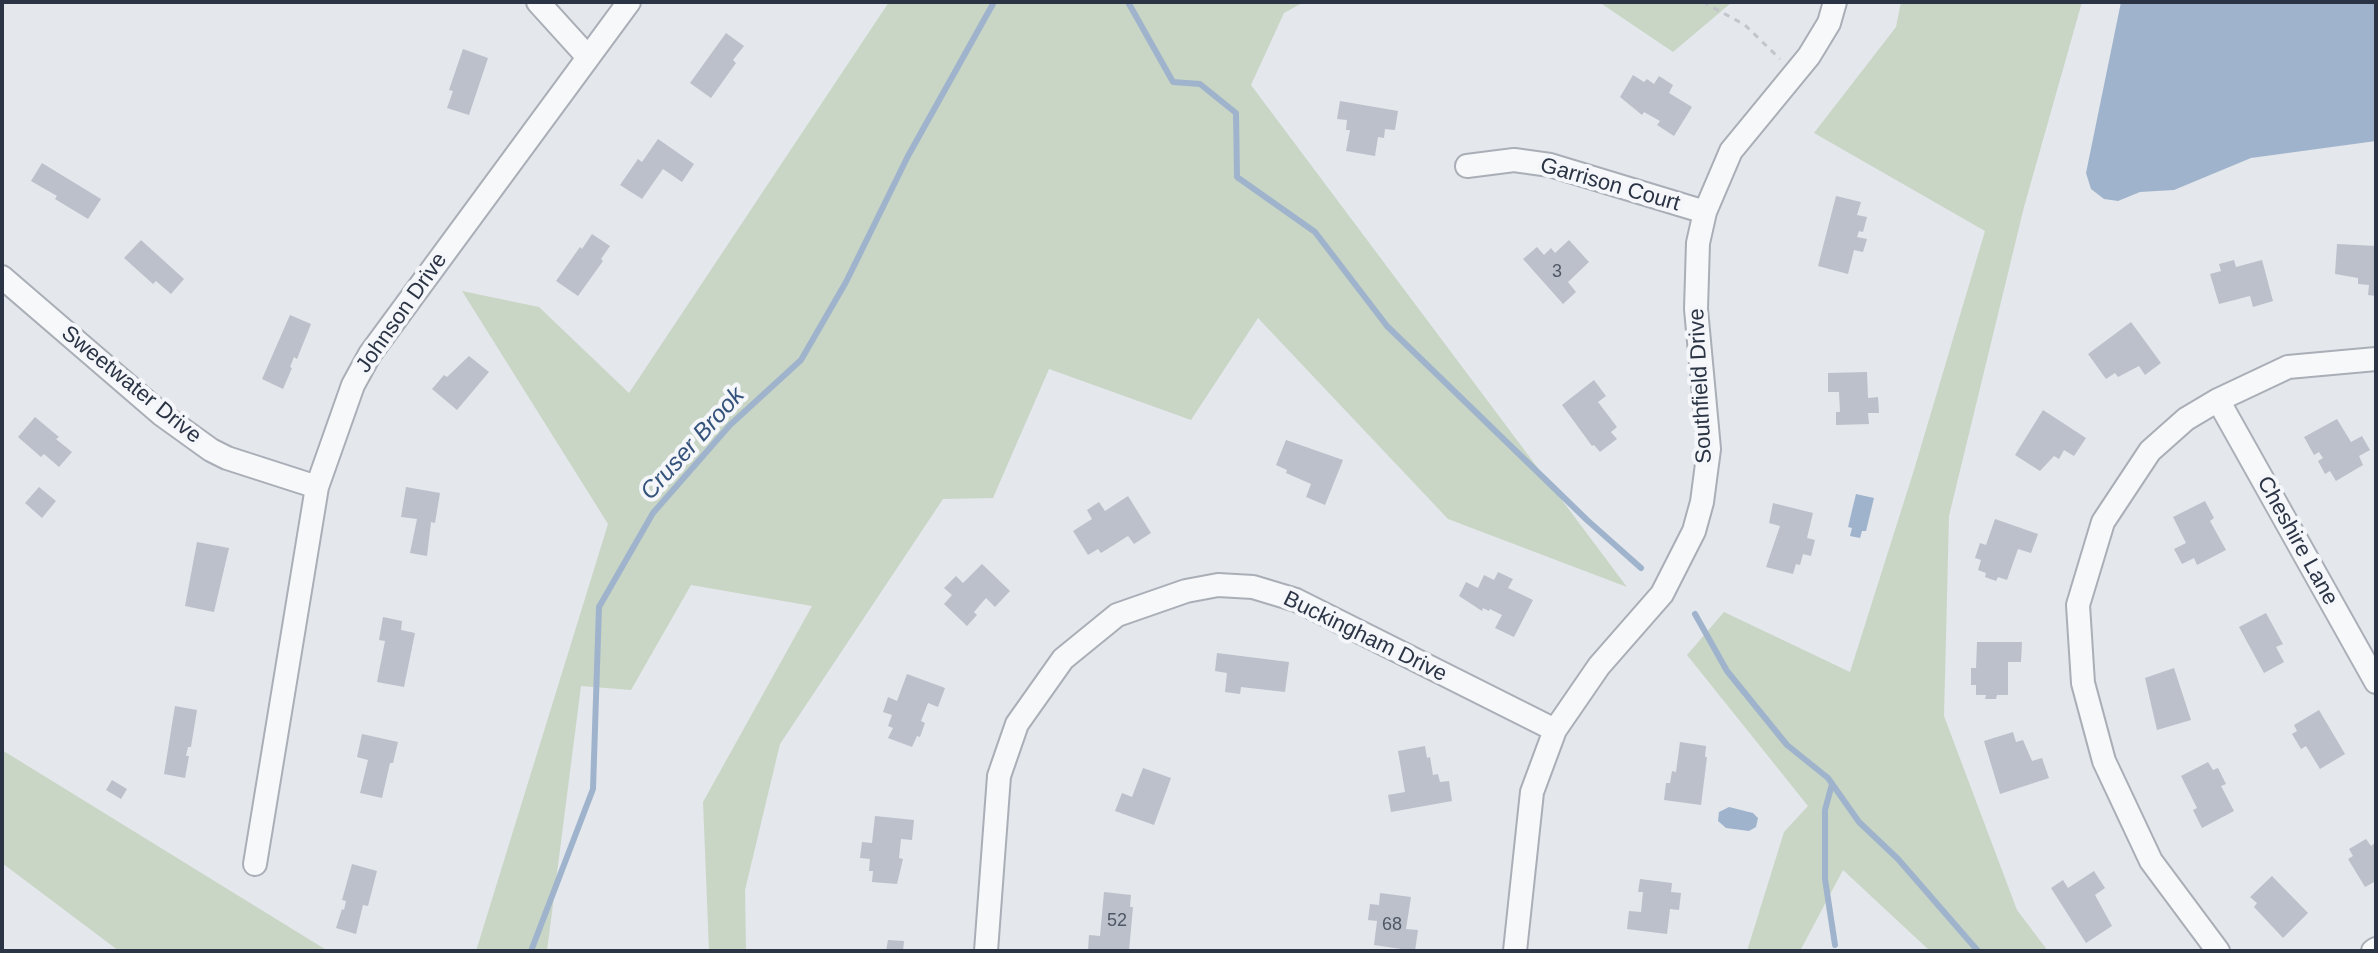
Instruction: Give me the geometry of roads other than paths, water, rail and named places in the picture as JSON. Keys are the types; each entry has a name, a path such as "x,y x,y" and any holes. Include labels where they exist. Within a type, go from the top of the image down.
{"street":[{"path":"538,2 587,56"},
{"name":"Johnson Drive","path":"255,864 317,487 353,385 370,354 629,2"},
{"name":"Southfield Drive","path":"1515,951 1532,792 1555,730 1599,666 1662,594 1694,531 1702,502 1709,449 1696,309 1698,243 1705,212 1731,151 1809,56 1829,23 1835,2"},
{"name":"Garrison Court","path":"1467,166 1514,160 1550,165 1705,212"},
{"name":"Sweetwater Drive","path":"2,277 161,414 211,450 317,487"},
{"path":"2218,951 2151,861 2104,761 2083,683 2078,605 2103,522 2150,451 2186,419 2288,367 2376,359"},
{"name":"Cheshire Lane","path":"2218,400 2376,682"},
{"name":"Buckingham Drive","path":"986,951 999,776 1017,724 1063,659 1117,615 1186,591 1218,585 1253,587 1296,600 1555,730"}],"water":[{"path":"2121,2 2376,2 2376,141 2251,158 2174,190 2140,192 2118,201 2104,199 2091,189 2086,173"},
{"path":"1856,494 1874,498 1866,531 1862,531 1860,538 1850,536 1852,528 1848,527"},
{"path":"1729,807 1753,813 1758,818 1756,827 1749,831 1726,828 1718,821 1719,812"}],"waterway":[{"name":"Cruser Brook","path":"531,951 593,789 599,607 653,513 730,425 801,360 846,282 908,156 994,2"},
{"path":"1128,2 1173,82 1200,84 1236,113 1237,177 1315,232 1387,326 1587,520 1641,568"},
{"path":"1695,614 1727,671 1787,745 1828,778 1859,822 1898,859 1978,951"},
{"path":"1832,784 1825,810 1825,879 1835,945"}]}
